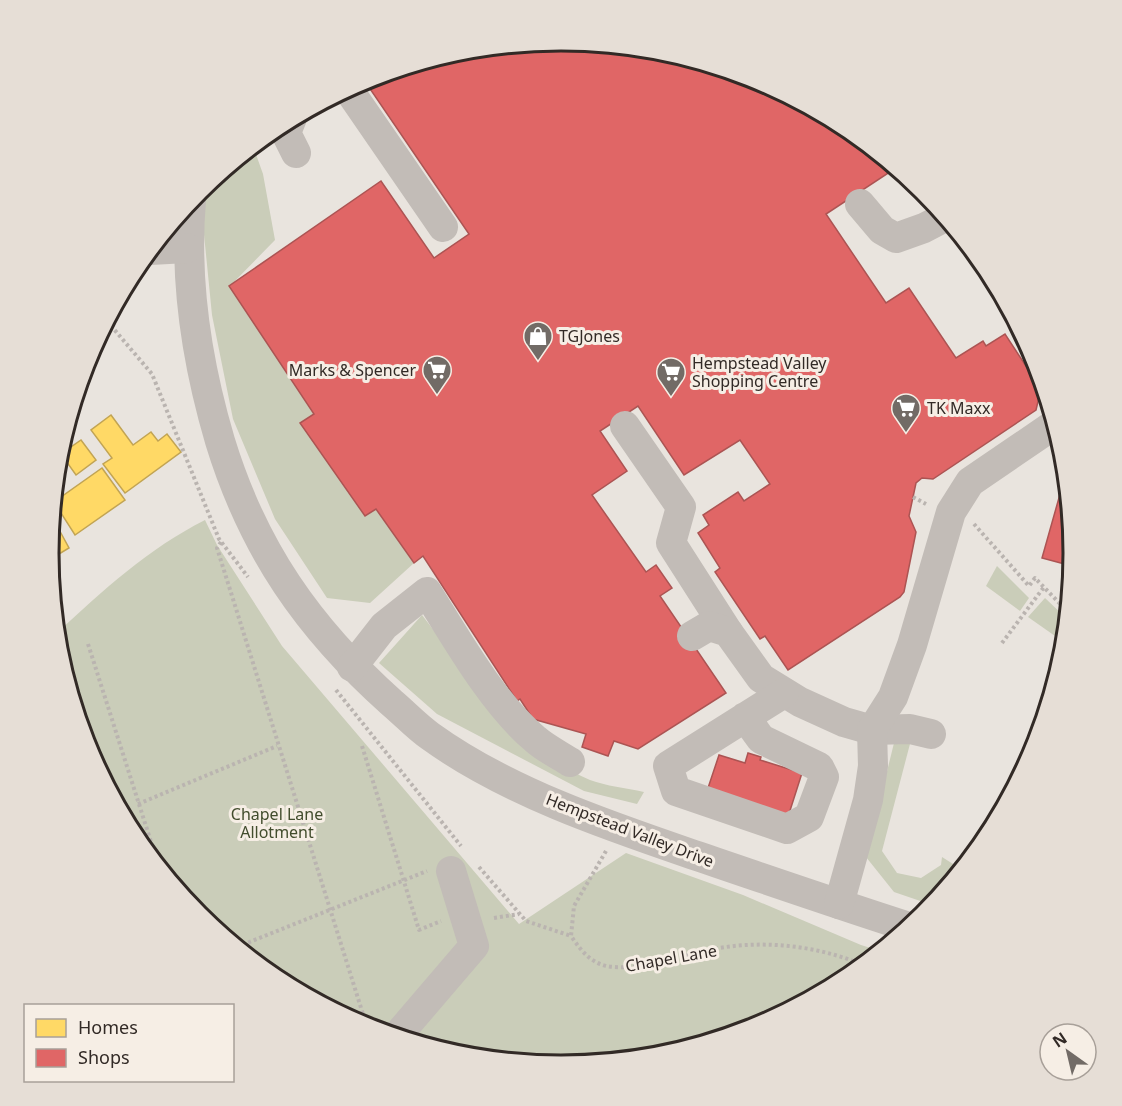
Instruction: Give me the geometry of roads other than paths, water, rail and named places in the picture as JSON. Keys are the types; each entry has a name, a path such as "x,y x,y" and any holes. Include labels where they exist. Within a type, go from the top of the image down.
{"street":[{"path":"353,96 443,226"},
{"path":"286,133 296,153"},
{"path":"860,204 882,230 896,238 937,221"},
{"name":"Hempstead Valley Drive","path":"190,216 187,248 195,332 214,419 230,472 277,572 314,625 352,668 439,742 566,809 619,830 899,924"},
{"path":"161,249 187,248"},
{"path":"625,426 681,507 671,543 728,632 761,678 784,693 844,722 872,730 910,729 931,734"},
{"path":"839,904 868,800 873,766 872,730 892,697 912,645 951,512 970,482 1047,429"},
{"path":"352,668 384,626 427,592 468,656 506,707 535,739 570,762"},
{"path":"692,636 710,626 728,632"},
{"path":"745,717 761,739 819,767 824,777 809,817 787,829 676,792 668,766 745,717 784,693"},
{"path":"403,1029 474,946 451,871"}],"place":[{"name":"TGJones","path":"538,362"},
{"name":"Marks & Spencer","path":"437,396"},
{"name":"Hempstead Valley Shopping Centre","path":"671,398"},
{"name":"TK Maxx","path":"906,434"}],"park label":[{"name":"Chapel Lane Allotment","path":"277,823"}]}
